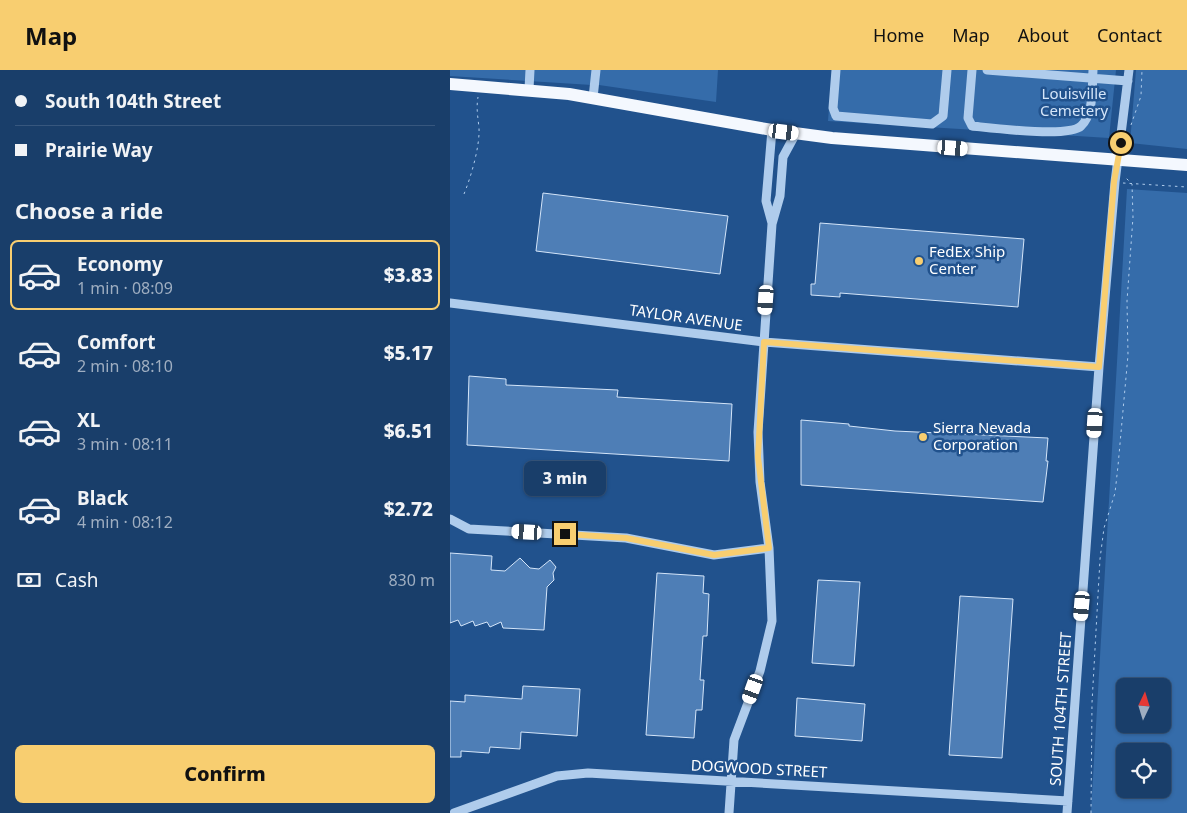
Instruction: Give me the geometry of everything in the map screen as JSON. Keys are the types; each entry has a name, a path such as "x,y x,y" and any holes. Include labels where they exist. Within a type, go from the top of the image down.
{"main road":[{"path":"450,84 529,89 593,98 796,133 902,144 1187,165"}],"street":[{"path":"529,89 530,70"},
{"path":"593,98 596,70"},
{"path":"836,70 832,108 836,116 932,124 943,116 947,70"},
{"path":"972,70 968,118 972,126 1060,132 1076,130 1086,119 1093,74"},
{"path":"988,70 1093,74 1128,81"},
{"name":"SOUTH 104TH STREET","path":"1067,813 1114,182 1129,70"},
{"path":"772,130 766,201 772,224"},
{"path":"729,813 734,740 760,671 771,630 772,597 769,548 758,457 772,224 780,196 783,157 796,133"},
{"name":"TAYLOR AVENUE","path":"450,303 764,342 1099,367"},
{"path":"450,519 469,529 626,538 714,555 769,548"},
{"name":"DOGWOOD STREET","path":"454,813 558,776 580,773 1068,801"}],"path":[{"path":"1130,147 1132,122 1141,96 1142,70"},
{"path":"464,194 469,181 478,136 476,114 479,86"},
{"path":"1091,813 1092,703 1100,559 1104,528 1115,493 1128,355 1127,301 1133,218 1132,184 1126,178"},
{"path":"1114,182 1187,187"}],"green space":[{"path":"450,70 592,70 592,85 450,76"},
{"path":"600,70 718,70 716,102 599,85"},
{"name":"Louisville Cemetery","path":"832,70 1116,70 1109,138 828,121"},
{"path":"1136,70 1187,70 1187,149 1130,143"},
{"path":"1127,189 1187,193 1187,813 1091,813"}],"building":[{"path":"543,193 728,216 720,274 536,251"},
{"name":"FedEx Ship Center","path":"820,223 1024,239 1018,307 840,293 840,297 811,295 811,284 815,284"},
{"path":"469,376 506,379 506,385 618,390 617,397 732,404 729,461 467,445"},
{"path":"801,420 849,424 849,426 895,431 1048,438 1046,461 1048,461 1043,502 801,485"},
{"path":"450,553 492,556 491,570 505,571 520,558 530,568 539,569 550,560 556,567 553,573 554,580 547,587 544,630 503,628 501,622 490,627 487,622 475,626 473,621 461,626 458,620 450,623"},
{"path":"657,573 704,576 703,593 709,594 707,636 703,636 700,680 704,680 702,710 696,710 694,738 646,735"},
{"path":"818,580 860,582 854,666 812,663"},
{"path":"960,596 1013,599 1002,758 949,755"},
{"path":"523,686 580,689 577,736 521,732 520,749 490,747 489,753 461,751 461,757 450,757 450,701 465,702 465,695 522,699"},
{"path":"797,698 865,704 862,741 795,736"}],"place":[{"name":"FedEx Ship Center","path":"919,261"},
{"name":"Sierra Nevada Corporation","path":"923,437"}],"route":[{"path":"565,534 626,538 714,555 769,548 758,457 764,342 1099,367 1114,182 1121,143"}]}
